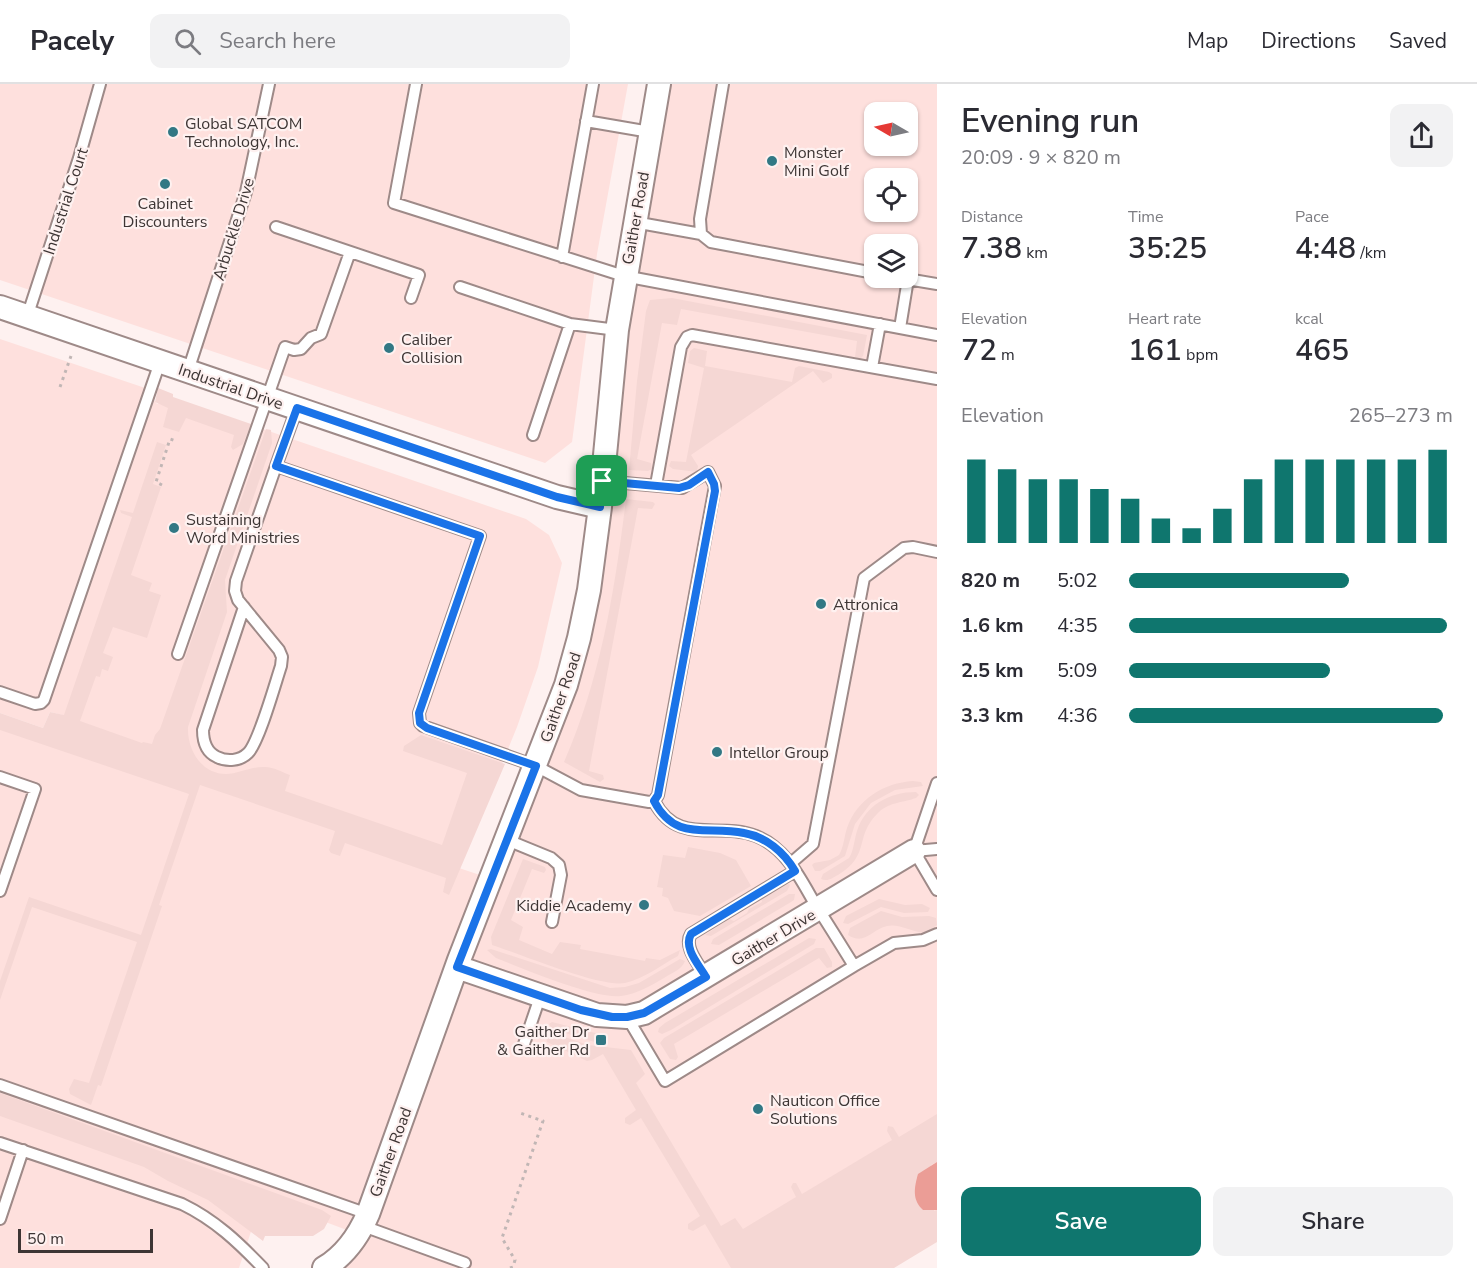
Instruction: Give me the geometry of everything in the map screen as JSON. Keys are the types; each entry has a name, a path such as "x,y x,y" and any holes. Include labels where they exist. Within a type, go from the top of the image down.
{"street":[{"name":"Gaither Road","path":"324,1268 345,1252 365,1220 457,967 566,685 589,590 624,276 658,84"},
{"name":"Industrial Drive","path":"0,308 557,497 600,507"},
{"name":"Gaither Drive","path":"457,967 597,1015 627,1017 644,1013 914,851"}],"lane":[{"name":"Industrial Court","path":"27,317 79,158 100,84"},
{"name":"Arbuckle Drive","path":"188,371 246,192 269,84"},
{"path":"416,84 394,203 624,276 937,335"},
{"path":"562,257 593,84"},
{"path":"701,234 700,219 723,84"},
{"path":"586,121 650,132"},
{"path":"634,222 701,234 711,242 864,271"},
{"path":"276,227 419,275 411,298"},
{"path":"178,654 285,347 294,350 302,349 311,338 321,334 350,252"},
{"path":"918,280 937,284"},
{"path":"460,286 570,324 617,330"},
{"path":"900,328 904,288"},
{"path":"533,435 570,324"},
{"path":"872,367 880,324"},
{"path":"656,485 681,347 687,337 698,335 937,379"},
{"path":"0,692 35,704 41,704 44,700 160,362"},
{"path":"244,607 203,730 204,741 209,751 216,757 226,760 241,758 253,747 282,662 279,650 236,595 236,581 297,408"},
{"path":"276,466 480,536 419,713 420,723 427,728 536,766 581,790 649,802 654,801 658,795 715,488 708,472 682,488 602,481"},
{"path":"706,977 688,946 687,940 691,934 793,867 813,844 864,578 904,548 913,547 937,552"},
{"path":"0,777 35,789 0,891"},
{"path":"937,783 914,851 937,890"},
{"path":"654,801 662,813 676,825 695,831 735,831 757,837 781,852 793,867 854,966"},
{"path":"507,840 551,858 559,865 561,875 552,922"},
{"path":"914,851 937,849"},
{"path":"627,1017 665,1081 894,942 926,940 937,934"},
{"path":"523,1047 540,997"},
{"path":"0,1084 365,1220 465,1263"},
{"path":"0,1143 182,1204 203,1214 234,1238 263,1268"},
{"path":"0,1219 23,1150"}],"path":[{"path":"60,387 70,356"},
{"path":"162,485 156,482 170,439 176,441"},
{"path":"510,1268 514,1260 502,1238 543,1121 520,1113"}],"shaded area":[{"path":"0,84 628,84 597,254 572,442 545,463 0,280"},
{"path":"662,84 937,84 937,1240 889,1268 343,1268 360,1235 262,1198 239,1268 0,1268 0,721 55,740 63,715 50,712 43,728 0,713 0,339 157,392 154,400 157,404 172,398 526,519 549,535 562,563 538,667 517,727 459,868 495,880 541,765 608,478"},
{"path":"672,298 867,335 863,356 860,359 855,357 857,341 681,309 677,325 662,323 637,459 651,463 652,469 648,471 629,470 646,311 650,300"},
{"path":"694,348 707,351 705,366 792,382 795,368 799,366 829,372 832,378 823,383 813,371 691,455 698,466 697,472 673,469 669,466 671,461 686,462 704,368 688,363 690,351"},
{"path":"158,388 173,394 173,397 251,424 243,444 233,450 231,447 234,435 186,418 179,432 163,427 168,408 155,402"},
{"path":"266,429 271,430 272,443 225,580 227,612 188,727 190,744 197,759 209,770 217,773 231,774 263,767 277,769 290,775 285,791 442,845 467,773 403,751 404,746 421,735 505,764 449,895 443,892 446,878 345,843 340,856 331,853 329,850 335,831 200,785 101,1086 98,1085 91,1105 70,1094 69,1089 74,1079 89,1083 137,942 32,907 0,1000 0,981 29,897 141,935 189,794 0,730 0,713 43,728 50,712 64,715 132,517 121,513 120,510 133,513 157,442 166,445 153,484 161,487 131,575 152,583 149,591 161,595 147,638 113,627 103,653 113,657 108,671 102,669 100,677 96,676 80,721 142,743 152,744 160,729"},
{"path":"626,499 655,504 652,509 638,508 589,771 603,775 604,779 600,782 564,762 588,698 605,633"},
{"path":"913,781 921,782 923,786 895,790 871,803 855,824 845,856 820,871 815,871 812,865 814,863 830,860 839,855 847,828 857,809 865,801 882,789"},
{"path":"916,792 919,795 916,798 890,805 881,810 870,822 855,860 838,875 828,880 821,879 823,874 849,858 861,822 872,807 888,797"},
{"path":"688,847 720,853 736,860 751,886 700,916 674,911 668,898 662,896 663,888 657,887 663,855 685,858"},
{"path":"523,859 545,867 546,870 544,873 532,869 511,920 523,927 519,940 552,954 560,942 581,945 580,949 645,961 646,958 660,960 680,950 678,956 639,978 625,983 613,983 579,976 492,945 491,937"},
{"path":"787,883 790,885 787,891 711,936 705,935 729,919 734,921 747,913 749,909 762,902 761,897"},
{"path":"789,894 795,894 791,902 719,945 711,944 713,939"},
{"path":"879,899 905,905 922,904 930,908 928,912 904,913 881,907 848,924 843,923 846,916"},
{"path":"881,911 902,917 929,916 936,918 937,925 924,933 891,925 864,938 859,939 848,935 850,928"},
{"path":"809,938 816,939 814,944 671,1030 662,1034 658,1032 665,1023"},
{"path":"816,948 824,948 832,962 832,967 827,968 819,958 674,1044 678,1057 676,1060 670,1059 660,1043 664,1038"},
{"path":"491,949 610,988 639,983 680,959 685,961 676,971 643,989 627,995 609,996 559,982 496,958 487,950"},
{"path":"552,1022 599,1034 598,1043 552,1029 549,1024"},
{"path":"550,1032 588,1045 631,1050 645,1074 636,1083 721,1226 735,1218 743,1229 796,1197 791,1187 793,1183 796,1183 802,1194 892,1140 887,1131 888,1126 893,1127 899,1137 937,1114 937,1162 931,1165 934,1211 937,1210 937,1242 894,1268 731,1268 705,1224 693,1231 688,1229 688,1224 700,1216 641,1118 630,1125 625,1123 625,1118 636,1110 603,1054 587,1061 547,1042 545,1034"},
{"path":"0,1093 322,1210 331,1216 324,1229 313,1236 265,1236 263,1241 208,1200 144,1167 0,1116"},
{"path":"937,1162 937,1210 923,1210 915,1194 918,1174"}],"place":[{"name":"Global SATCOM Technology, Inc.","path":"173,132"},
{"name":"Monster Mini Golf","path":"772,161"},
{"name":"Cabinet Discounters","path":"165,184"},
{"name":"Caliber Collision","path":"389,348"},
{"name":"Sustaining Word Ministries","path":"174,528"},
{"name":"Attronica","path":"821,604"},
{"name":"Intellor Group","path":"717,752"},
{"name":"Kiddie Academy","path":"644,905"},
{"name":"Gaither Dr & Gaither Rd","path":"601,1040"},
{"name":"Nauticon Office Solutions","path":"758,1109"}],"route":[{"path":"297,408 557,497 600,507 602,481 682,488 708,472 714,484 715,491 658,795 654,801 668,819 686,829 735,831 768,842 781,852 795,871 691,934 687,940 688,946 706,977 644,1013 627,1017 597,1015 457,967 536,766 427,728 420,723 419,713 480,536 276,466 297,408"}]}
